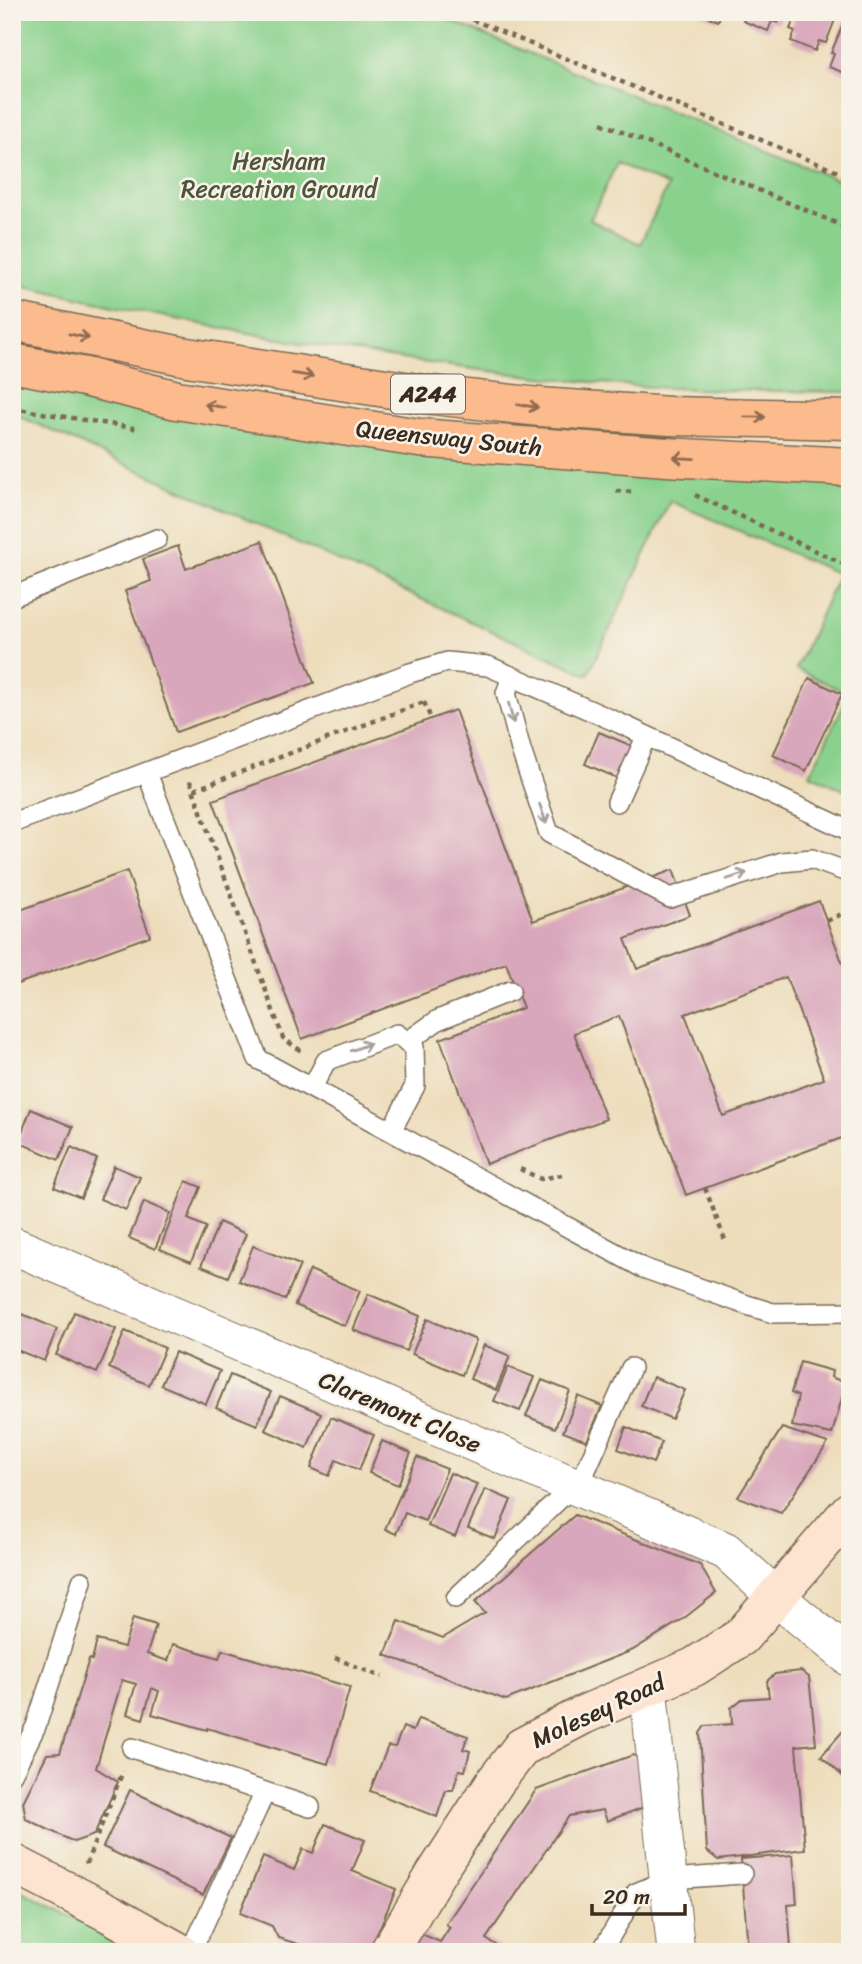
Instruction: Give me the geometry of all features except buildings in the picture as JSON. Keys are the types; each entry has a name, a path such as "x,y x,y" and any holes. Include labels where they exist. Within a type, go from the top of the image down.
{"main road":[{"name":"Queensway South","path":"12,321 187,358 437,396 540,407 670,416 850,420"},
{"name":"Queensway South","path":"12,363 85,377 177,400 419,438 640,455 850,467"}],"street":[{"name":"Claremont Close","path":"12,1245 726,1551 776,1597 850,1658"},
{"name":"Molesey Road","path":"389,1952 495,1782 522,1747 583,1715 694,1667 741,1637 850,1512"},
{"path":"648,1687 676,1952"},
{"path":"12,1863 179,1952"}],"lane":[{"path":"12,597 157,539"},
{"path":"12,822 410,673 447,662 488,666 850,831"},
{"path":"512,677 506,693 521,750 549,833 670,898 782,862 812,859 850,873"},
{"path":"617,802 646,737"},
{"path":"147,773 258,1059 643,1268 773,1312 850,1312"},
{"path":"407,1042 438,1020 510,991"},
{"path":"312,1088 326,1061 397,1034 414,1047 415,1086 391,1131"},
{"path":"456,1598 576,1487 631,1368"},
{"path":"12,1774 36,1726 82,1581"},
{"path":"132,1748 310,1807"},
{"path":"191,1952 265,1792"},
{"path":"601,1952 636,1893 670,1879 742,1874"}],"path":[{"path":"454,12 850,177"},
{"path":"601,123 850,229"},
{"path":"194,790 424,702"},
{"path":"183,760 284,1038 323,1066"},
{"path":"827,921 850,910"},
{"path":"508,1164 541,1179 562,1175"},
{"path":"705,1188 725,1240"},
{"path":"335,1658 382,1677"},
{"path":"74,1895 132,1748"}],"green space":[{"name":"Hersham Recreation Ground","path":"12,12 429,12 850,185 850,392 655,387 445,365 300,343 12,283","holes":["617,163 668,186 640,244 590,220"]},
{"path":"18,379 850,479 850,793 810,774 849,694 796,669 839,574 670,501 588,675 17,415"},
{"path":"12,1887 142,1952 12,1952"}]}
